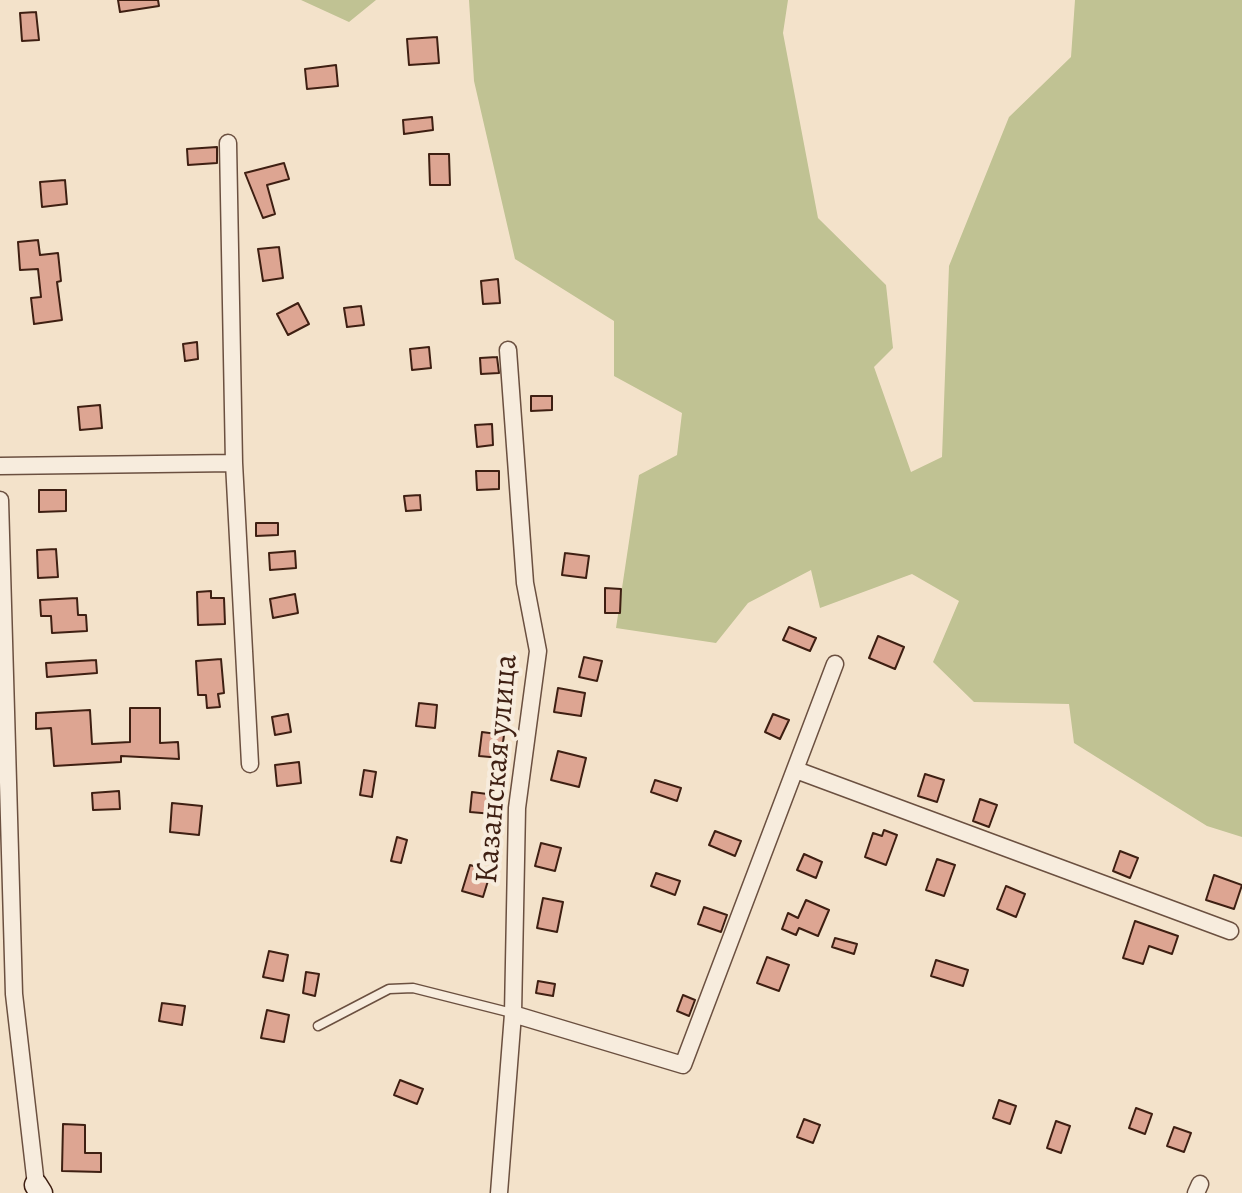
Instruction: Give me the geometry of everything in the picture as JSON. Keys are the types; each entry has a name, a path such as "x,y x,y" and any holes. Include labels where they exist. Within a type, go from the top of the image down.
{"street":[{"path":"228,143 234,463 250,764"},
{"name":"Казанская улица","path":"499,1193 513,1014 517,808 538,651 525,583 508,350"},
{"path":"0,466 234,463"},
{"path":"0,500 7,993 38,1189"},
{"path":"513,1014 683,1065 835,664"},
{"path":"796,770 1230,931"}],"lane":[{"path":"318,1026 389,989 401,988 413,988 513,1014"}],"green space":[{"path":"301,0 376,0 349,22"},
{"path":"469,0 788,0 783,33 818,218 886,285 893,348 874,367 911,472 942,457 949,266 1009,117 1071,57 1075,0 1242,0 1242,837 1207,826 1074,743 1069,704 974,702 933,662 959,601 912,574 820,608 811,570 748,603 716,643 616,628 639,475 677,455 682,413 614,376 614,321 515,259 474,81"}],"building":[{"path":"118,0 158,0 159,6 120,12"},
{"path":"36,12 39,40 22,41 20,13"},
{"path":"437,37 439,63 409,65 407,39"},
{"path":"336,65 338,86 307,89 305,69"},
{"path":"432,117 433,130 404,134 403,120"},
{"path":"217,147 217,163 188,165 187,149"},
{"path":"429,154 449,154 450,185 430,185"},
{"path":"284,163 289,179 267,185 275,214 263,218 245,173"},
{"path":"65,180 67,204 42,207 40,182"},
{"path":"38,240 40,255 58,253 61,281 57,282 62,320 34,324 31,298 41,297 38,269 20,270 18,242"},
{"path":"279,247 283,278 263,281 258,249"},
{"path":"498,279 500,303 483,304 481,281"},
{"path":"298,303 309,324 288,335 277,314"},
{"path":"361,306 364,325 347,327 344,308"},
{"path":"197,342 198,359 185,361 183,344"},
{"path":"429,347 431,368 412,370 410,349"},
{"path":"497,357 499,373 481,374 480,358"},
{"path":"531,396 552,396 552,410 531,411"},
{"path":"100,405 102,428 80,430 78,407"},
{"path":"492,424 493,445 477,447 475,425"},
{"path":"476,471 499,471 499,489 477,490"},
{"path":"39,490 66,490 66,511 39,512"},
{"path":"420,495 421,510 406,511 404,496"},
{"path":"256,523 278,523 278,535 256,536"},
{"path":"56,549 58,577 38,578 37,550"},
{"path":"295,551 296,568 270,570 269,553"},
{"path":"565,553 589,556 586,578 562,575"},
{"path":"605,588 621,589 620,613 605,613"},
{"path":"211,591 211,598 224,598 225,624 198,625 197,592"},
{"path":"295,594 298,613 273,618 270,599"},
{"path":"77,598 78,615 86,615 87,631 52,633 51,616 41,616 40,600"},
{"path":"789,627 816,638 810,651 783,640"},
{"path":"878,636 904,647 895,669 869,658"},
{"path":"584,657 602,661 597,681 579,677"},
{"path":"221,659 224,693 218,694 220,707 207,708 206,695 198,695 196,661"},
{"path":"96,660 97,673 47,677 46,663"},
{"path":"558,688 585,693 581,716 554,712"},
{"path":"419,703 437,705 435,728 416,726"},
{"path":"130,708 160,708 160,743 178,742 179,759 121,756 121,762 54,766 51,728 36,729 36,713 90,710 92,744 130,742"},
{"path":"288,714 291,732 275,735 272,717"},
{"path":"773,714 789,720 780,739 765,732"},
{"path":"482,732 504,735 501,758 479,756"},
{"path":"558,751 586,758 579,787 551,780"},
{"path":"299,762 301,783 277,786 275,765"},
{"path":"364,770 376,772 372,797 360,795"},
{"path":"925,774 944,780 937,802 918,796"},
{"path":"655,780 681,788 677,801 651,792"},
{"path":"119,791 120,809 93,810 92,793"},
{"path":"472,792 495,795 493,814 470,812"},
{"path":"980,799 997,805 989,827 973,821"},
{"path":"172,803 202,806 199,835 170,832"},
{"path":"884,830 897,835 886,865 865,857 873,833 882,836"},
{"path":"715,831 741,841 735,856 709,845"},
{"path":"397,837 407,840 401,863 391,861"},
{"path":"541,843 561,848 555,871 535,866"},
{"path":"1120,851 1138,858 1130,878 1113,871"},
{"path":"804,854 822,862 816,878 797,870"},
{"path":"937,859 955,865 944,896 926,890"},
{"path":"470,865 491,871 483,897 462,891"},
{"path":"656,873 680,881 675,895 651,886"},
{"path":"1214,875 1242,885 1234,909 1206,900"},
{"path":"1006,886 1025,894 1016,917 997,909"},
{"path":"543,898 563,902 557,932 537,928"},
{"path":"806,900 829,910 818,936 799,928 796,935 782,929 788,913 798,918"},
{"path":"704,907 727,915 721,932 698,924"},
{"path":"1135,921 1178,936 1172,954 1149,946 1143,964 1123,958"},
{"path":"835,938 857,944 854,954 832,947"},
{"path":"269,951 288,955 283,981 263,977"},
{"path":"767,957 789,965 779,991 757,983"},
{"path":"936,960 968,970 963,986 931,976"},
{"path":"306,972 319,974 315,996 303,993"},
{"path":"538,981 555,984 553,996 536,993"},
{"path":"683,995 695,1000 689,1016 677,1011"},
{"path":"162,1003 185,1006 182,1025 159,1021"},
{"path":"267,1010 289,1015 284,1042 261,1038"},
{"path":"400,1080 423,1089 417,1104 394,1095"},
{"path":"999,1100 1016,1106 1010,1124 993,1118"},
{"path":"1136,1108 1152,1114 1145,1134 1129,1128"},
{"path":"804,1119 820,1125 813,1143 797,1137"},
{"path":"1056,1121 1070,1126 1061,1153 1047,1148"},
{"path":"63,1124 85,1125 85,1153 101,1153 101,1172 62,1171"},
{"path":"1174,1127 1191,1133 1184,1152 1167,1146"}]}
